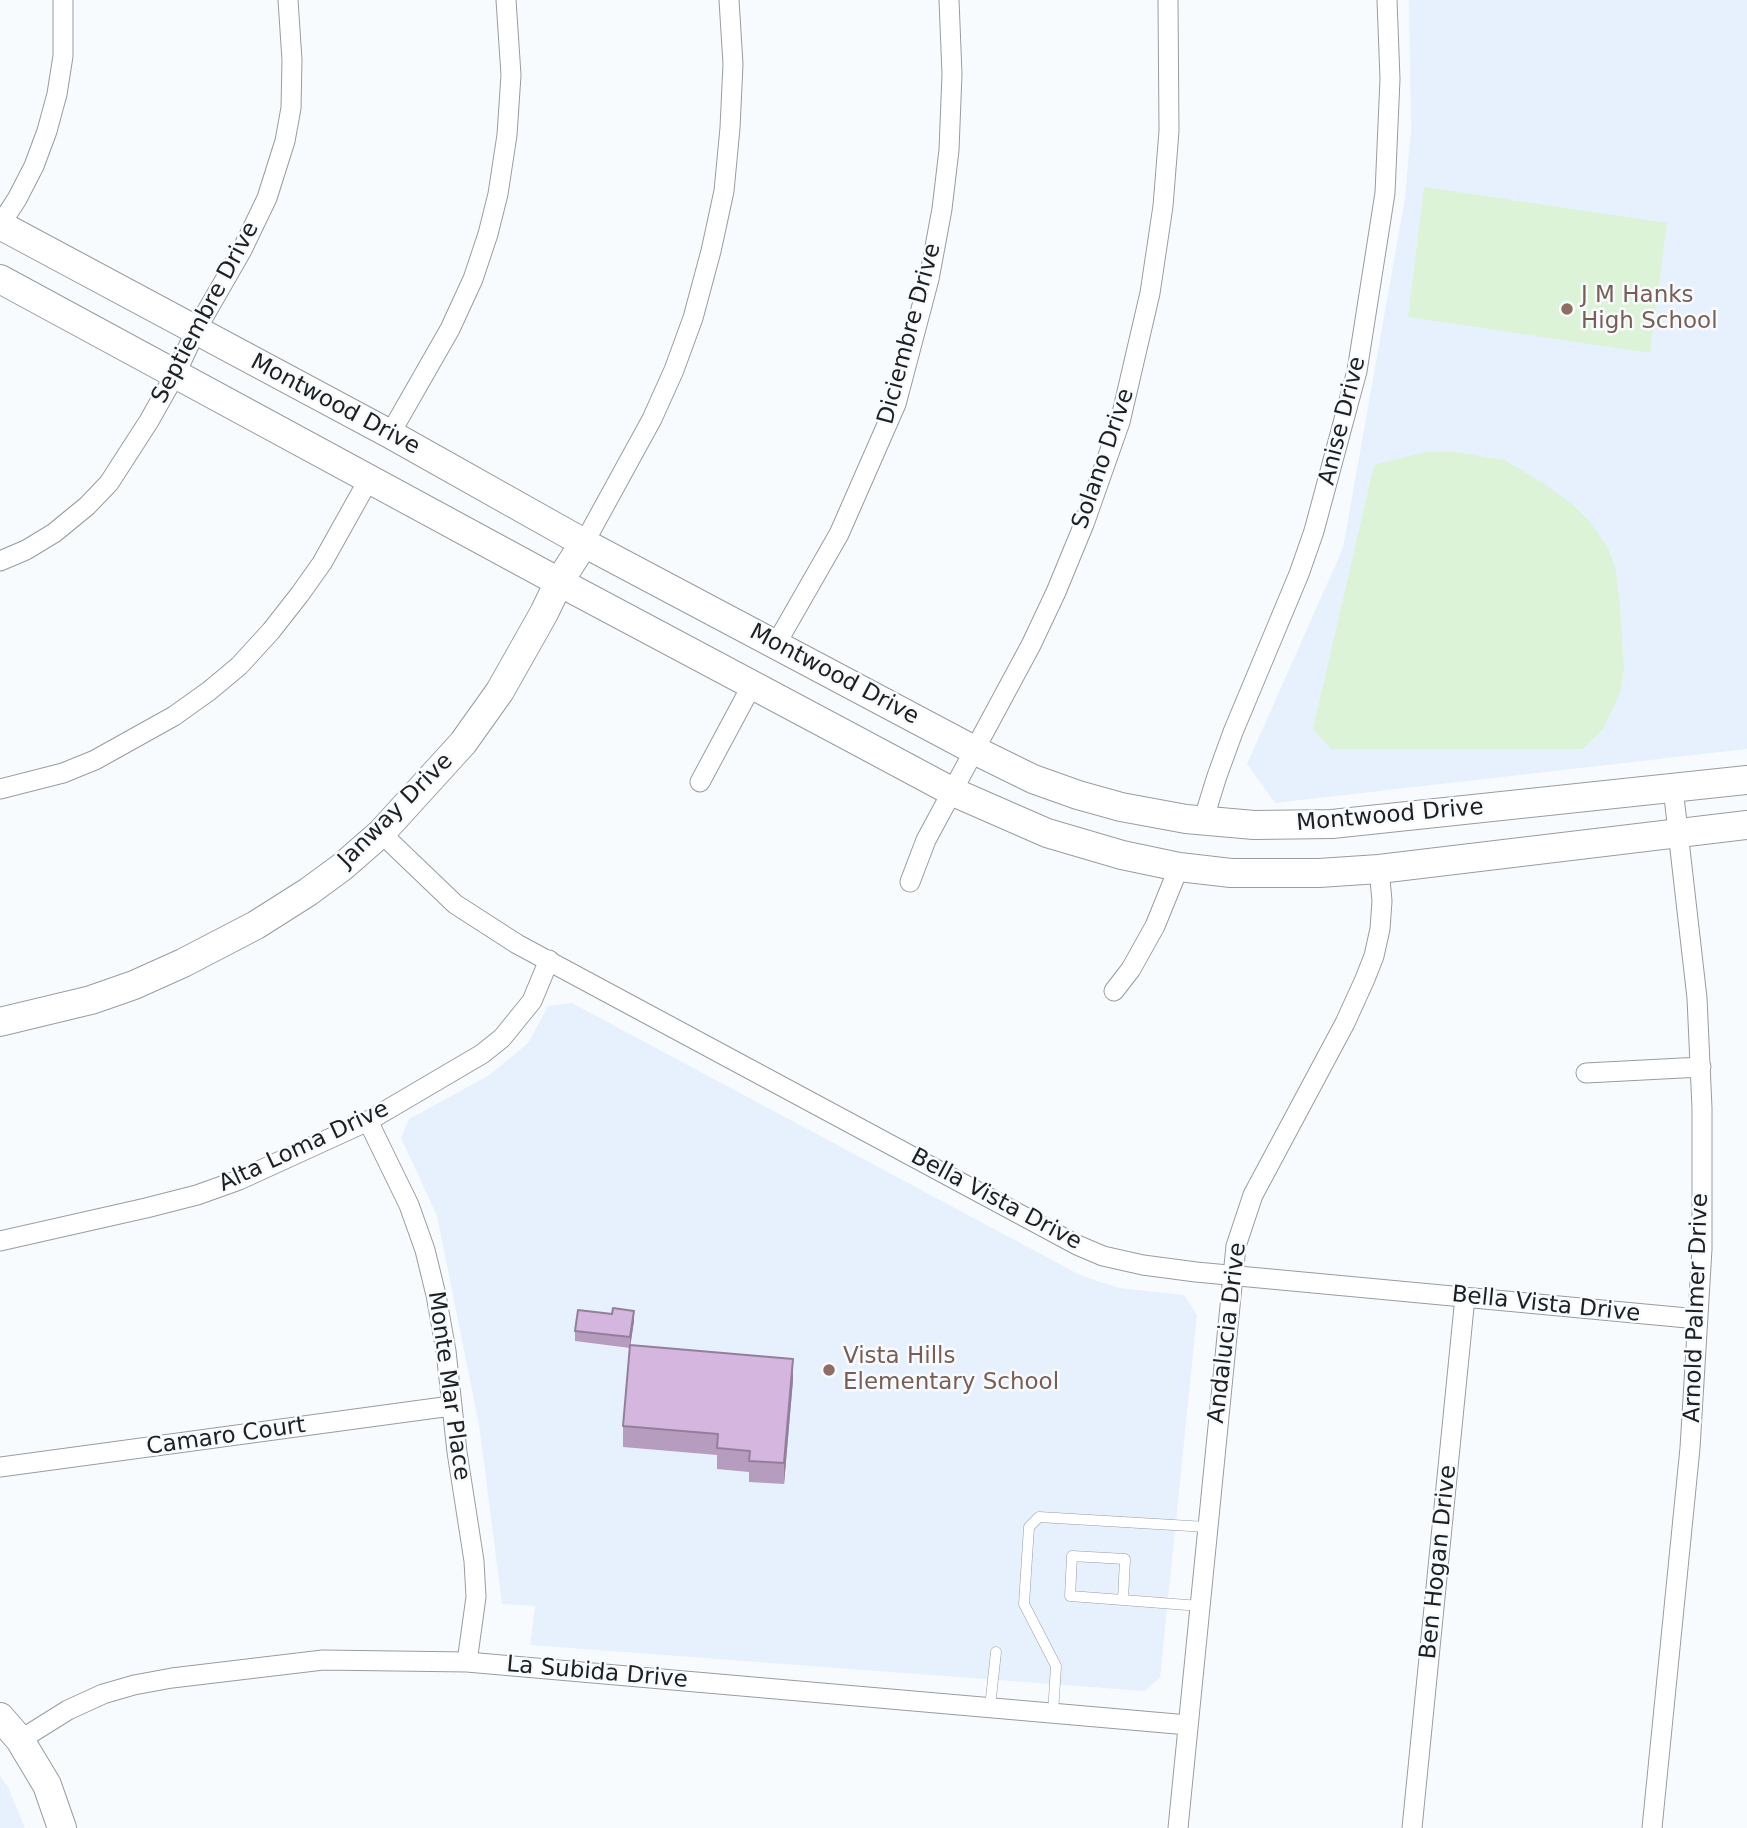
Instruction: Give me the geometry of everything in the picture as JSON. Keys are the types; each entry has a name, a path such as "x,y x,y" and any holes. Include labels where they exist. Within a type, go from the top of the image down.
{"main road":[{"name":"Montwood Drive","path":"0,225 974,750 1033,779 1079,795 1121,807 1203,821 1254,825 1332,824 1747,780"},
{"name":"Montwood Drive","path":"0,279 558,582 951,791 1048,832 1122,855 1179,867 1231,873 1319,873 1379,869 1747,825"},
{"name":"Janway Drive","path":"0,1022 91,1000 134,985 225,943 308,892 342,867 381,832 463,743 500,691 544,613 558,582 584,542"},
{"path":"0,1717 20,1740 47,1785 62,1828"}],"street":[{"path":"0,225 34,166 47,131 63,56 64,0"},
{"name":"Septiembre Drive","path":"0,561 26,550 54,533 95,499 109,483 176,373 196,330 242,250 267,198 285,141 291,108 292,60 288,0"},
{"path":"390,434 450,329 473,279 488,234 498,194 507,135 511,75 506,0"},
{"path":"584,542 652,419 674,370 693,318 711,251 724,191 730,128 733,64 729,0"},
{"name":"Diciembre Drive","path":"776,644 839,534 896,404 929,279 943,209 952,74 949,0"},
{"name":"Solano Drive","path":"910,882 926,840 1031,645 1056,592 1084,524 1123,410 1150,293 1163,205 1169,131 1168,0"},
{"name":"Anise Drive","path":"1203,821 1233,732 1274,636 1314,531 1357,371 1385,193 1390,79 1387,0"},
{"path":"0,789 63,773 95,760 174,716 209,691 247,657 300,594 322,563 369,480"},
{"path":"700,782 752,685"},
{"name":"Arnold Palmer Drive","path":"1652,1828 1690,1448 1702,1249 1701,1068 1697,998 1672,788"},
{"name":"Bella Vista Drive","path":"381,832 454,904 517,944 1077,1245 1103,1256 1143,1265 1231,1275 1698,1319"},
{"path":"1114,991 1155,926 1179,867"},
{"name":"Andalucia Drive","path":"1178,1828 1231,1275 1239,1234 1253,1195 1345,1023 1374,956 1382,901 1379,869"},
{"name":"Alta Loma Drive","path":"0,1241 197,1195 239,1180 368,1121 482,1054 502,1038 532,1001 549,960"},
{"path":"1586,1073 1701,1068"},
{"name":"Monte Mar Place","path":"368,1121 409,1205 425,1250 436,1295 446,1350 474,1561 476,1597 467,1662"},
{"name":"Ben Hogan Drive","path":"1412,1828 1465,1297"},
{"name":"Camaro Court","path":"0,1468 452,1406"},
{"name":"La Subida Drive","path":"20,1740 68,1710 103,1694 134,1685 323,1660 467,1662 1188,1725"}],"lane":[{"path":"1053,1713 1056,1666 1024,1604 1029,1528 1039,1517 1207,1527"},
{"path":"1123,1600 1125,1559 1072,1556 1070,1596 1200,1606"},
{"path":"990,1707 996,1652"}],"shaded area":[{"name":"J M Hanks High School","path":"1409,0 1747,0 1747,749 1275,803 1247,764 1343,548 1405,198 1411,131"},
{"name":"Vista Hills Elementary School","path":"572,1003 1080,1275 1119,1288 1184,1295 1197,1315 1160,1678 1144,1691 530,1645 535,1606 502,1604 479,1425 437,1216 401,1138 409,1119 488,1076 528,1043 548,1006"},
{"path":"0,1776 8,1787 25,1828 0,1828"}],"green space":[{"path":"1424,187 1667,223 1650,353 1408,317"},
{"path":"1426,452 1456,452 1504,460 1572,504 1591,523 1608,548 1616,571 1624,668 1620,693 1603,729 1582,749 1331,749 1313,729 1374,465"}],"building":[{"path":"613,1308 634,1311 630,1337 575,1331 578,1310 612,1314"},
{"path":"630,1345 793,1359 784,1463 749,1461 750,1451 717,1448 718,1434 623,1426"}],"place":[{"name":"J M Hanks High School","path":"1567,309"},
{"name":"Vista Hills Elementary School","path":"829,1370"}]}
